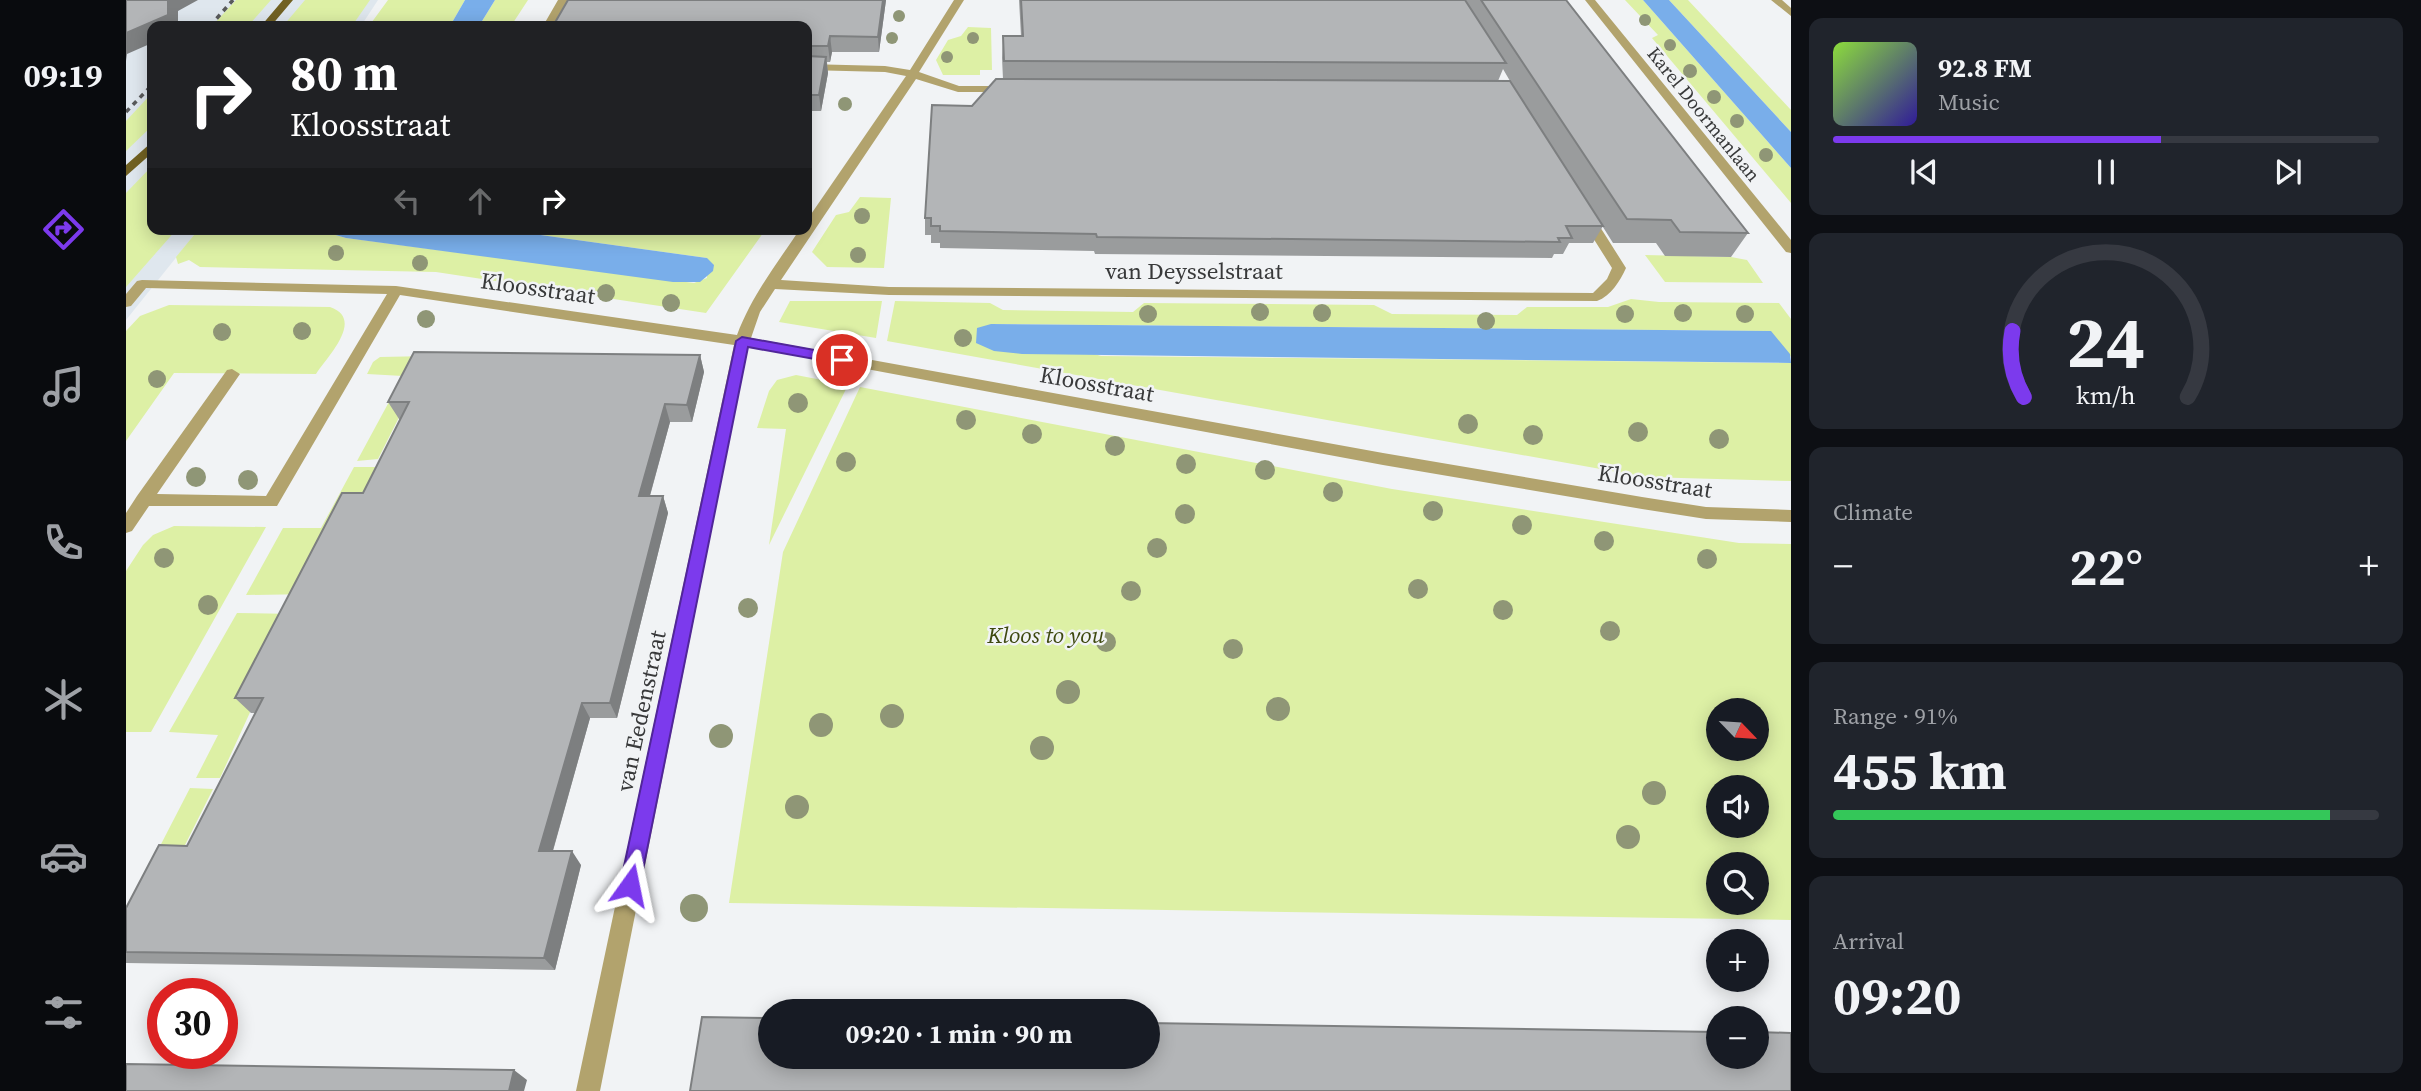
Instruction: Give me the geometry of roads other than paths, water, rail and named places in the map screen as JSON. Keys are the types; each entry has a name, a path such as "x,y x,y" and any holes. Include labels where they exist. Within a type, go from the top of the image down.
{"main road":[{"path":"270,21 288,0"},
{"path":"126,172 147,151"}],"street":[{"path":"551,21 563,0"},
{"name":"van Eedenstraat","path":"812,222 913,74 958,0"},
{"name":"Karel Doormanlaan","path":"1590,0 1791,249"},
{"path":"1776,0 1791,13"},
{"path":"812,67 885,69 913,74 957,89 1018,89"},
{"name":"van Deysselstraat","path":"769,284 889,291 1597,297 1613,281 1619,268 1580,205"},
{"name":"van Eedenstraat","path":"588,1091 742,341 753,312 769,284 803,235"},
{"name":"Kloosstraat","path":"126,303 142,284 396,290 742,341 1383,459 1629,501 1706,513 1791,516"},
{"path":"143,500 271,502 396,290"},
{"path":"126,526 232,374"}],"water":[{"path":"465,0 495,0 482,21 453,21"},
{"path":"1643,0 1669,0 1791,132 1791,168"},
{"path":"336,235 540,235 707,258 714,265 713,271 700,282 673,282"},
{"path":"991,324 1771,331 1790,354 1791,363 1022,354 994,351 976,343 977,328"}],"railway":[{"path":"214,21 233,0"},
{"path":"126,112 147,90"}],"park label":[{"name":"Kloos to you","path":"1046,635"}]}
